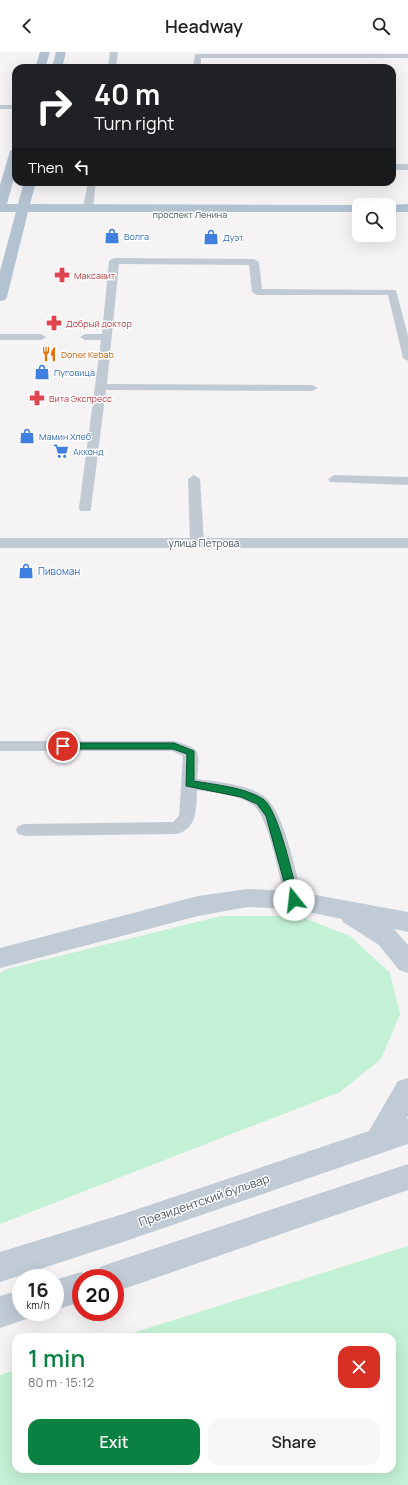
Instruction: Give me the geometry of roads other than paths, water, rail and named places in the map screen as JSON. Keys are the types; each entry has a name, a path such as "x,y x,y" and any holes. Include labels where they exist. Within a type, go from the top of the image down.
{"main road":[{"path":"41,64 45,52"},
{"path":"58,64 61,52"},
{"path":"12,165 0,207 23,211"},
{"path":"0,297 29,186"},
{"name":"проспект Ленина","path":"23,211 88,207 352,208"},
{"path":"396,208 408,208"},
{"path":"0,215 23,211"},
{"name":"проспект Ленина","path":"23,211 352,214"},
{"path":"396,214 408,214"},
{"path":"2,956 198,906 248,898 294,900 408,922"},
{"path":"343,909 388,938 408,963"},
{"path":"379,1141 408,1090"},
{"name":"Президентский бульвар","path":"0,1267 123,1228 408,1131"},
{"path":"124,1273 408,1177"},
{"path":"0,1312 12,1309"}],"street":[{"name":"улица Петрова","path":"0,543 408,543"}],"lane":[{"path":"112,64 114,52"},
{"path":"197,64 198,56 408,56"},
{"path":"0,106 12,107"},
{"path":"396,167 408,167"},
{"path":"88,207 91,186"},
{"path":"85,508 107,337 114,261 254,262 257,292 392,292 408,358"},
{"path":"0,336 41,337"},
{"path":"85,337 107,337"},
{"path":"101,387 312,388"},
{"path":"194,479 197,544"},
{"path":"334,479 408,481"},
{"path":"0,746 174,746 191,753 187,818 178,828 24,830"},
{"path":"190,783 243,794 260,802 270,815 294,900"}],"place":[{"name":"Волга","path":"112,236"},
{"name":"Дуэт","path":"211,237"},
{"name":"Максавит","path":"62,275"},
{"name":"Добрый доктор","path":"54,323"},
{"name":"Doner Kebab","path":"49,354"},
{"name":"Пуговица","path":"42,372"},
{"name":"Вита Экспресс","path":"37,398"},
{"name":"Мамин Хлеб","path":"27,436"},
{"name":"Акконд","path":"61,451"},
{"name":"Пивоман","path":"26,571"}]}
